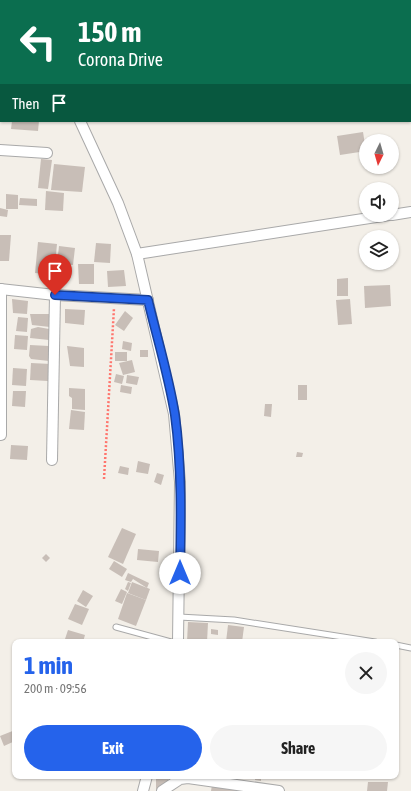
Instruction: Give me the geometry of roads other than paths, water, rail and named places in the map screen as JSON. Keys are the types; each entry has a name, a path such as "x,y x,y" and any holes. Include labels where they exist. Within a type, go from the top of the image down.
{"street":[{"path":"80,122 118,203 136,254 174,414 178,439 180,482 178,639"},
{"path":"0,150 47,153"},
{"path":"399,214 411,212"},
{"path":"136,254 359,220"},
{"path":"1,435 1,289 55,295 148,300"},
{"path":"52,460 55,295"},
{"path":"143,791 146,779"},
{"path":"162,791 180,779"},
{"path":"195,779 279,791"}],"lane":[{"path":"179,617 234,620 356,639"},
{"path":"116,627 161,639"},
{"path":"399,646 411,648"}]}
